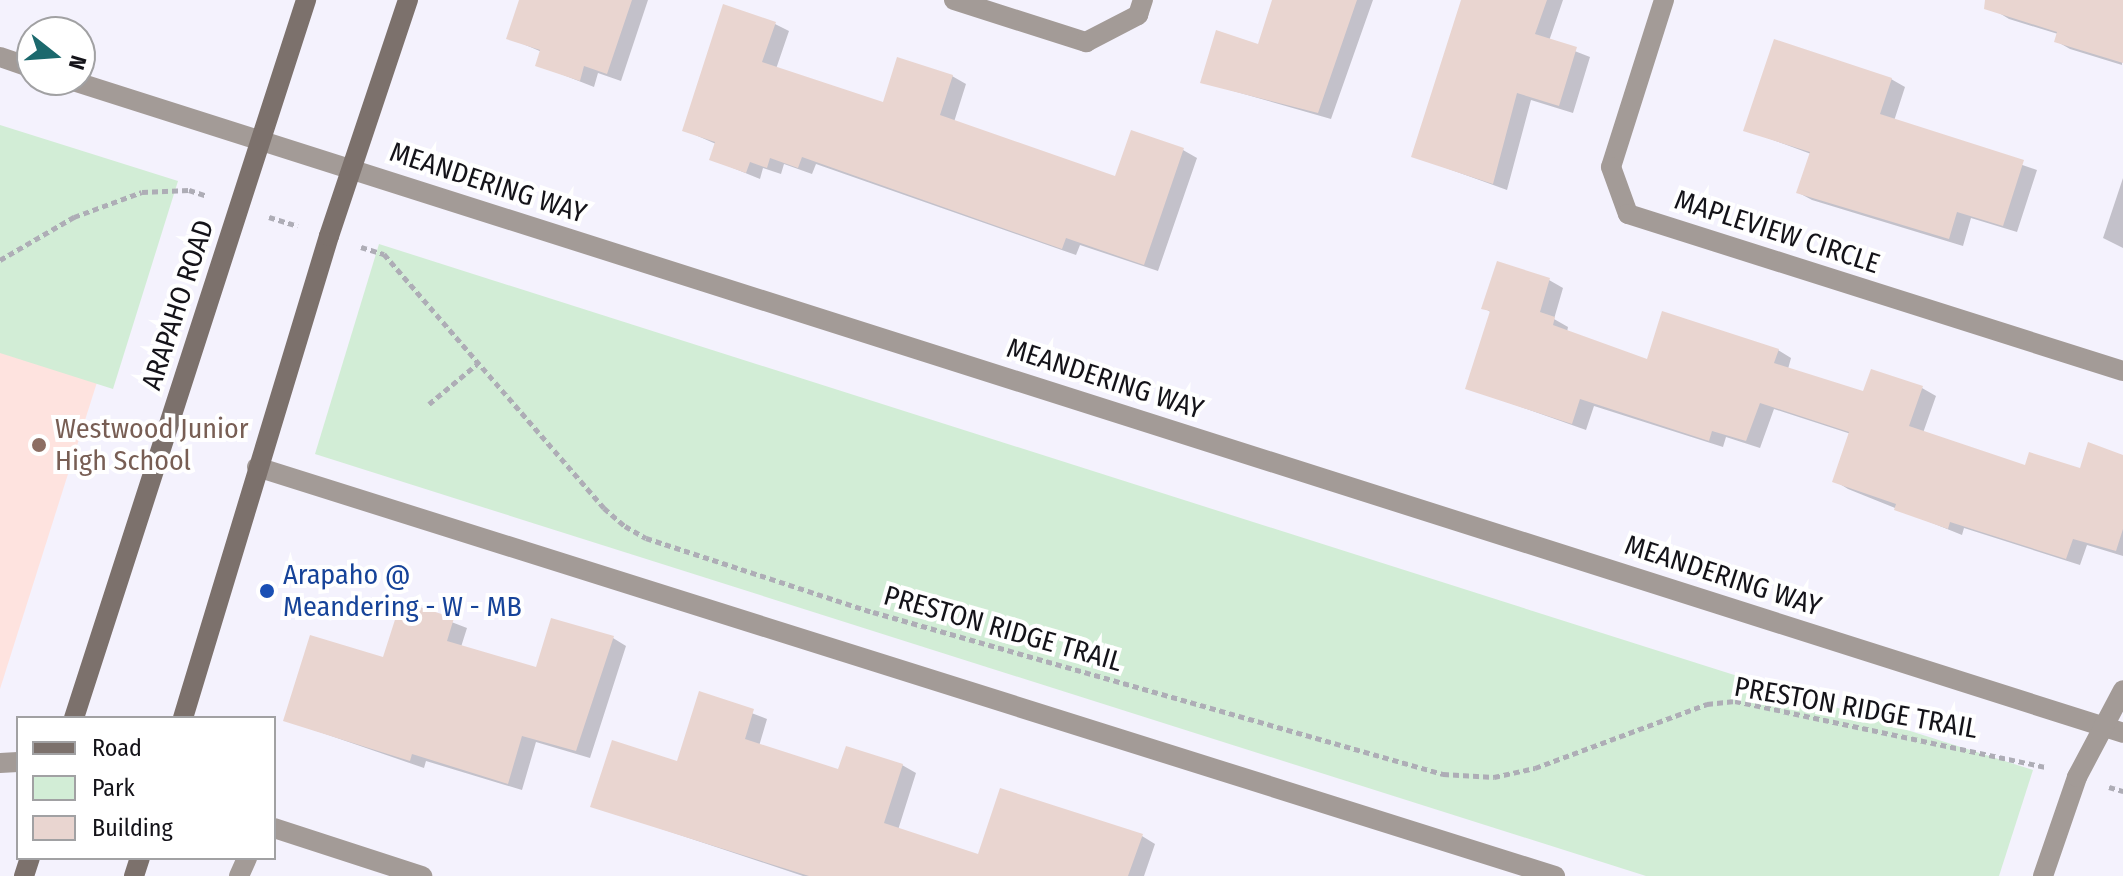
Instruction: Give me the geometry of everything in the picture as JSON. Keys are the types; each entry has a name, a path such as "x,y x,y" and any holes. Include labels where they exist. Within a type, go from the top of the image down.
{"main road":[{"name":"ARAPAHO ROAD","path":"75,716 306,0"},
{"path":"184,716 329,236 408,0"}],"street":[{"path":"954,0 1086,42 1138,15 1143,0"},
{"name":"MAPLEVIEW CIRCLE","path":"1664,0 1611,167 1628,214 2123,371"},
{"name":"MEANDERING WAY","path":"96,88 2113,730"},
{"path":"257,467 1555,876"},
{"path":"2043,876 2077,777 2113,730 2123,690"},
{"path":"276,829 422,876"}],"path":[{"name":"PRESTON RIDGE TRAIL","path":"0,260 74,217 142,192 189,190 384,254 604,508 646,538 873,612 1443,774 1494,777 1535,768 1707,704 1735,701 2001,754 2123,791"},
{"path":"429,404 477,364"}],"shaded area":[{"name":"Westwood Junior High School","path":"0,151 154,202 0,689"}],"green space":[{"name":"Westwood Junior High School","path":"0,125 178,181 113,389 0,353"},
{"path":"379,244 2033,770 1999,876 1646,876 315,454"}],"building":[{"path":"519,0 632,0 607,74 584,66 580,81 535,66 540,50 506,39"},
{"path":"1272,0 1357,0 1318,113 1200,83 1216,30 1258,44"},
{"path":"1461,0 1547,0 1535,34 1577,47 1559,106 1517,93 1493,184 1411,157"},
{"path":"1985,0 2123,0 2123,63 2054,42 2057,32 1984,9"},
{"path":"723,4 776,22 762,62 883,102 897,57 953,75 940,115 1115,176 1131,130 1184,148 1144,265 1066,238 1062,249 802,157 798,168 770,158 767,168 750,162 746,173 709,160 715,142 682,131"},
{"path":"1774,39 1892,78 1880,114 2024,160 2003,226 1957,212 1949,239 1796,193 1810,152 1743,131"},
{"path":"1497,261 1550,278 1540,312 1555,317 1553,325 1647,359 1662,311 1779,349 1774,363 1863,391 1871,369 1923,386 1909,426 2025,465 2029,452 2080,468 2088,442 2123,455 2123,529 2116,551 2073,539 2066,559 1950,522 1948,529 1894,510 1896,504 1832,482 1849,432 1760,403 1746,441 1712,431 1709,441 1580,399 1572,424 1465,389 1490,311 1481,309"},
{"path":"401,601 454,618 447,641 536,667 551,618 614,636 576,751 522,736 508,784 412,754 410,761 283,721 310,635 383,657"},
{"path":"699,691 754,709 745,739 838,769 846,746 903,764 884,823 978,854 1000,788 1143,834 1128,876 809,876 590,807 612,740 677,761"}],"place":[{"name":"Westwood Junior High School","path":"39,445"},
{"name":"Arapaho @ Meandering - W - MB","path":"267,591"}]}
